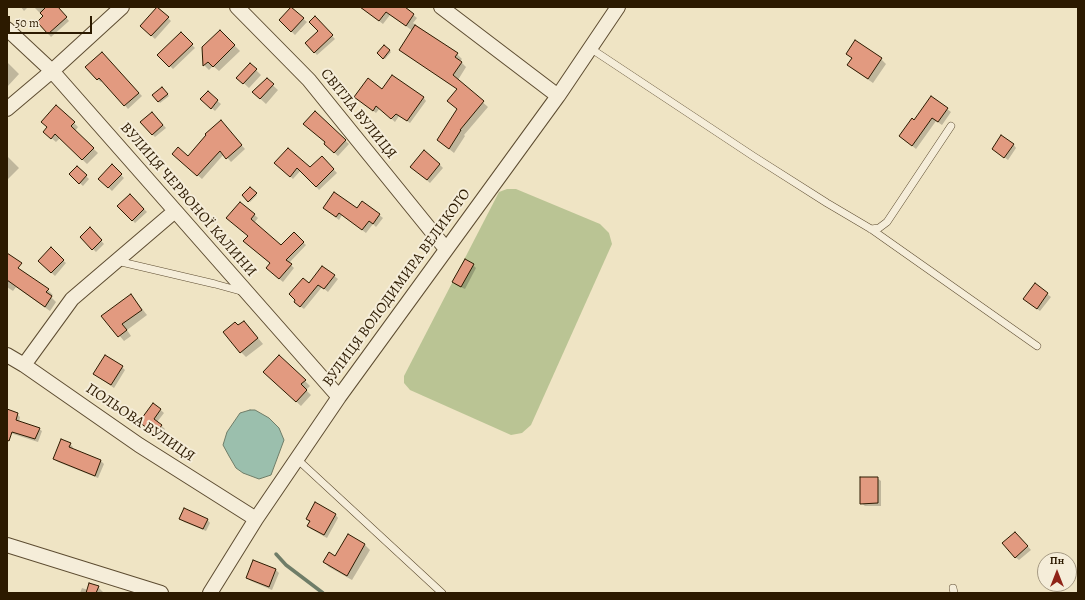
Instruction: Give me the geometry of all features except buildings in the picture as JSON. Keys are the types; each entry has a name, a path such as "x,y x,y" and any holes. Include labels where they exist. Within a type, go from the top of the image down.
{"street":[{"path":"7,109 52,71 122,7"},
{"name":"СВІТЛА ВУЛИЦЯ","path":"237,7 309,80 446,249"},
{"path":"441,7 558,96"},
{"name":"ВУЛИЦЯ ВОЛОДИМИРА ВЕЛИКОГО","path":"210,593 256,519 339,397 558,96 618,7"},
{"name":"ВУЛИЦЯ ЧЕРВОНОЇ КАЛИНИ","path":"7,29 52,71 339,397"},
{"path":"24,365 72,299 175,211"},
{"name":"ПОЛЬОВА ВУЛИЦЯ","path":"7,355 24,365 139,446 256,519"},
{"path":"7,544 161,593"}],"lane":[{"path":"590,48 753,156 871,229 1037,346"},
{"path":"871,229 879,228 887,222 952,126"},
{"path":"116,261 248,293"},
{"path":"297,459 442,593"}],"shaded area":[{"path":"507,189 516,189 600,224 609,233 612,244 531,425 522,433 511,435 410,390 404,383 404,376 499,192"},
{"path":"255,410 269,418 279,428 284,440 271,475 259,479 243,473 236,468 223,445 227,432 240,413"}],"waterway":[{"path":"276,554 286,565 323,593"}]}
